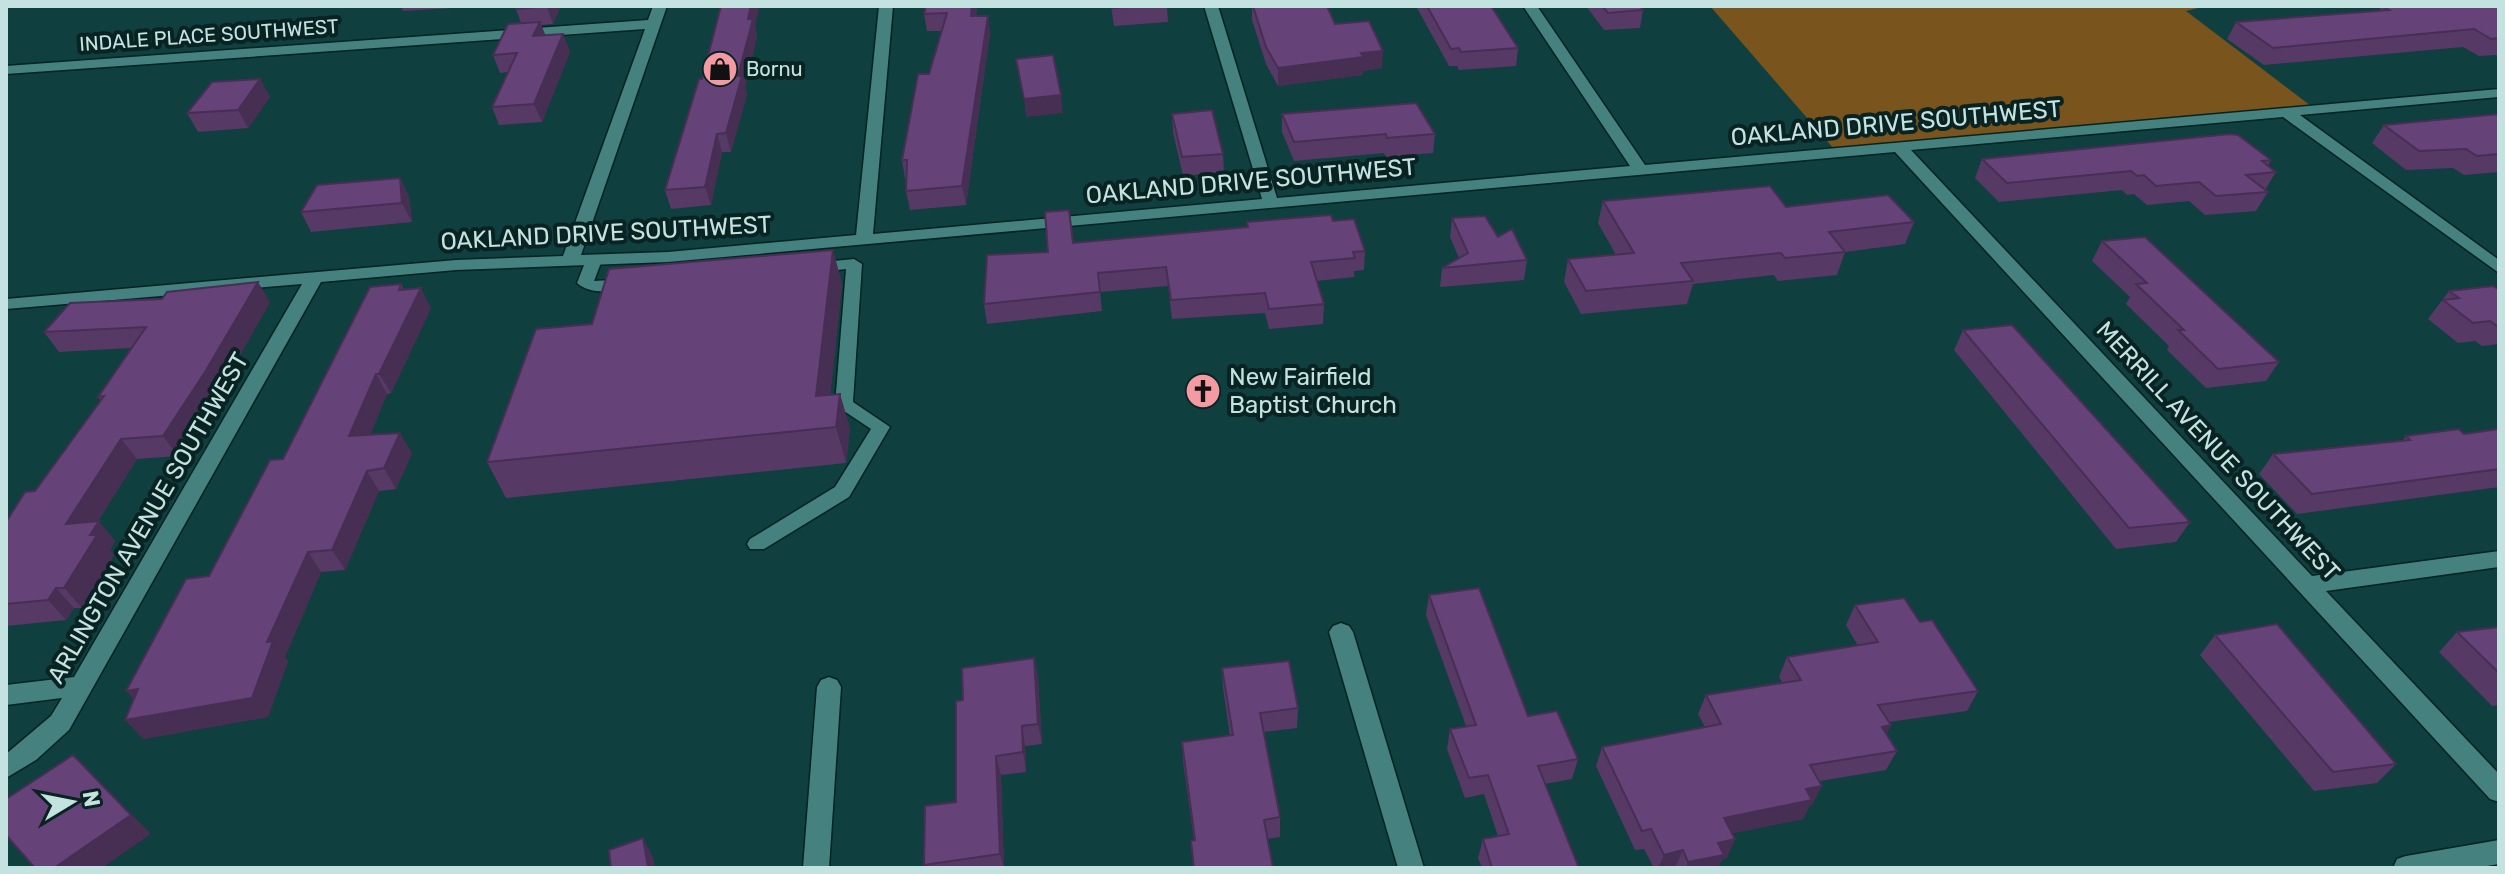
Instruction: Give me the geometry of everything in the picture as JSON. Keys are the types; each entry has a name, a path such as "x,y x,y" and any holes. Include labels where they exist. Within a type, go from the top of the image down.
{"street":[{"path":"570,261 660,6"},
{"path":"860,240 886,6"},
{"path":"1211,6 1271,203"},
{"path":"1530,6 1641,170"},
{"name":"INDALE PLACE SOUTHWEST","path":"6,70 653,24"},
{"name":"OAKLAND DRIVE SOUTHWEST","path":"6,304 456,265 743,256 860,240 2499,93"},
{"path":"2286,112 2499,268"},
{"name":"MERRILL AVENUE SOUTHWEST","path":"1899,147 2499,791"},
{"name":"ARLINGTON AVENUE SOUTHWEST","path":"6,767 27,753 60,723 315,277"},
{"path":"2307,585 2499,559"},
{"path":"1341,632 1411,868"},
{"path":"6,695 82,686"},
{"path":"816,868 829,687"},
{"path":"2406,868 2499,852"}],"lane":[{"path":"757,544 842,492 881,427 844,405 854,264 860,240"},
{"path":"594,260 585,283 594,287 652,282"},
{"path":"796,269 854,264"}],"shaded area":[{"path":"1710,6 2207,6 2186,11 2315,109 1834,149"}],"building":[{"path":"517,6 547,6 516,9"},
{"path":"721,6 751,6 748,19 753,19 738,76 742,76 726,133 717,134 705,187 665,190 699,79 702,79"},
{"path":"926,6 972,6 971,16 988,16 962,186 906,191 907,160 902,160 918,74 929,74 947,13 924,14"},
{"path":"1253,6 1327,6 1335,24 1369,21 1383,51 1361,53 1364,57 1278,68 1266,47"},
{"path":"1427,6 1491,6 1518,48 1461,52 1459,48 1451,49"},
{"path":"1602,6 1640,6 1643,10 1608,13"},
{"path":"2382,6 2499,6 2499,38 2491,39 2474,29 2273,48 2236,22 2389,10"},
{"path":"540,22 533,36 563,34 534,104 492,107 517,53 493,55 508,24"},
{"path":"1053,55 1061,95 1024,99 1016,59"},
{"path":"260,79 238,110 187,113 212,82"},
{"path":"1416,103 1435,134 1387,138 1386,134 1294,142 1282,114"},
{"path":"1212,110 1223,154 1182,157 1172,114"},
{"path":"2499,114 2499,154 2477,156 2466,149 2419,151 2384,125"},
{"path":"2238,135 2271,160 2262,161 2276,172 2246,175 2268,192 2216,196 2199,182 2156,186 2144,175 2137,176 2131,171 2007,183 1982,159"},
{"path":"400,178 402,203 301,212 317,185"},
{"path":"1770,186 1786,207 1888,195 1914,222 1829,232 1845,252 1785,258 1781,253 1681,263 1693,281 1586,291 1568,259 1634,253 1603,201"},
{"path":"1069,210 1073,243 1248,227 1247,222 1331,215 1333,221 1354,219 1365,251 1353,252 1355,258 1311,262 1324,304 1269,309 1265,293 1171,300 1166,267 1098,273 1100,292 984,304 987,255 1048,252 1045,212"},
{"path":"1485,216 1498,237 1512,229 1527,260 1442,268 1468,253 1452,218"},
{"path":"2145,237 2279,362 2218,369 2178,330 2184,330 2136,284 2147,283 2102,241"},
{"path":"833,250 816,396 840,394 836,427 487,462 536,329 592,324 609,269"},
{"path":"258,282 163,436 121,439 66,524 99,521 90,535 97,535 64,588 56,588 48,600 6,604 6,522 25,492 35,491 104,396 98,397 146,327 44,332 70,303 162,299 167,292"},
{"path":"401,284 399,290 421,288 379,374 376,374 349,436 400,433 384,468 367,471 332,550 308,552 267,642 273,641 252,698 125,720 138,689 126,691 186,579 209,576 270,460 283,459 370,287"},
{"path":"2493,286 2499,290 2499,326 2490,321 2473,323 2443,300 2459,298 2449,291"},
{"path":"2012,325 2190,522 2129,528 1963,330"},
{"path":"2459,429 2464,434 2499,429 2499,469 2312,494 2273,454 2410,440 2406,436"},
{"path":"1479,588 1528,716 1557,711 1578,759 1538,766 1579,868 1492,868 1483,839 1509,834 1488,775 1469,778 1450,729 1476,725 1429,595"},
{"path":"1904,598 1920,622 1932,620 1978,691 1878,705 1891,725 1882,727 1897,751 1810,765 1822,786 1806,789 1812,800 1724,818 1735,839 1718,843 1724,855 1688,862 1683,850 1664,855 1651,829 1642,831 1602,747 1721,724 1706,695 1801,680 1787,657 1878,642 1855,605"},
{"path":"2277,624 2396,764 2333,772 2215,635"},
{"path":"2499,627 2499,673 2457,632"},
{"path":"1034,658 1038,724 1022,726 1023,752 996,756 1000,854 924,865 925,806 956,802 956,701 963,700 962,668"},
{"path":"1289,661 1298,708 1260,713 1280,817 1264,820 1273,868 1194,868 1191,841 1195,840 1182,742 1233,735 1222,668"},
{"path":"73,755 131,815 54,868 35,868 6,835 6,799"},
{"path":"643,838 648,867 611,868 609,850"}],"place":[{"name":"Bornu","path":"720,69"},
{"name":"New Fairfield Baptist Church","path":"1203,391"}]}
